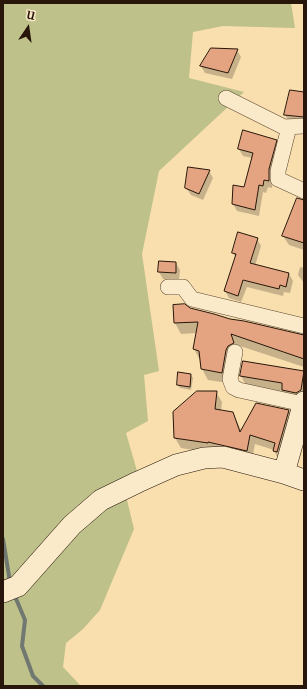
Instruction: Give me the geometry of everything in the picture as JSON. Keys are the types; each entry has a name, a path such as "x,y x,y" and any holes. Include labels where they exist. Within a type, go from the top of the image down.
{"street":[{"path":"226,98 280,125 288,127 304,126"},
{"path":"288,127 278,171 278,179 304,191"},
{"path":"168,287 183,287 192,299 304,326"},
{"path":"235,352 230,379 233,387 239,390 304,403 284,473"},
{"path":"11,589 72,525 101,500 176,465 204,458 222,457 284,473 304,480"}],"green space":[{"path":"3,3 291,3 295,28 223,26 193,32 189,78 244,92 159,171 142,254 159,371 144,375 148,421 126,433 137,471 126,496 134,529 100,610 83,629 66,643 63,667 80,686 3,686"}],"building":[{"path":"211,48 238,49 228,73 200,66"},
{"path":"290,90 304,92 304,117 284,115"},
{"path":"243,130 277,140 269,169 269,181 264,180 263,186 259,185 255,210 232,204 233,185 244,187 253,153 238,149"},
{"path":"188,167 210,170 199,194 185,188"},
{"path":"297,198 304,200 304,243 282,236"},
{"path":"238,232 258,238 250,263 289,273 286,287 280,285 279,289 243,280 238,296 224,291 236,254 232,253"},
{"path":"159,261 176,262 176,273 158,272"},
{"path":"185,304 190,308 230,319 304,335 304,359 231,334 234,343 228,346 226,350 222,373 201,369 199,351 193,349 198,322 174,323 173,305"},
{"path":"243,361 304,371 301,390 296,393 282,390 282,383 240,376"},
{"path":"178,372 191,374 190,387 177,385"},
{"path":"197,391 217,391 215,409 233,412 240,432 256,403 289,410 277,452 273,451 275,443 250,435 247,451 208,442 174,438 173,412"}],"waterway":[{"path":"3,539 10,582"},
{"path":"14,594 25,620 22,646 33,676 43,686"}]}
